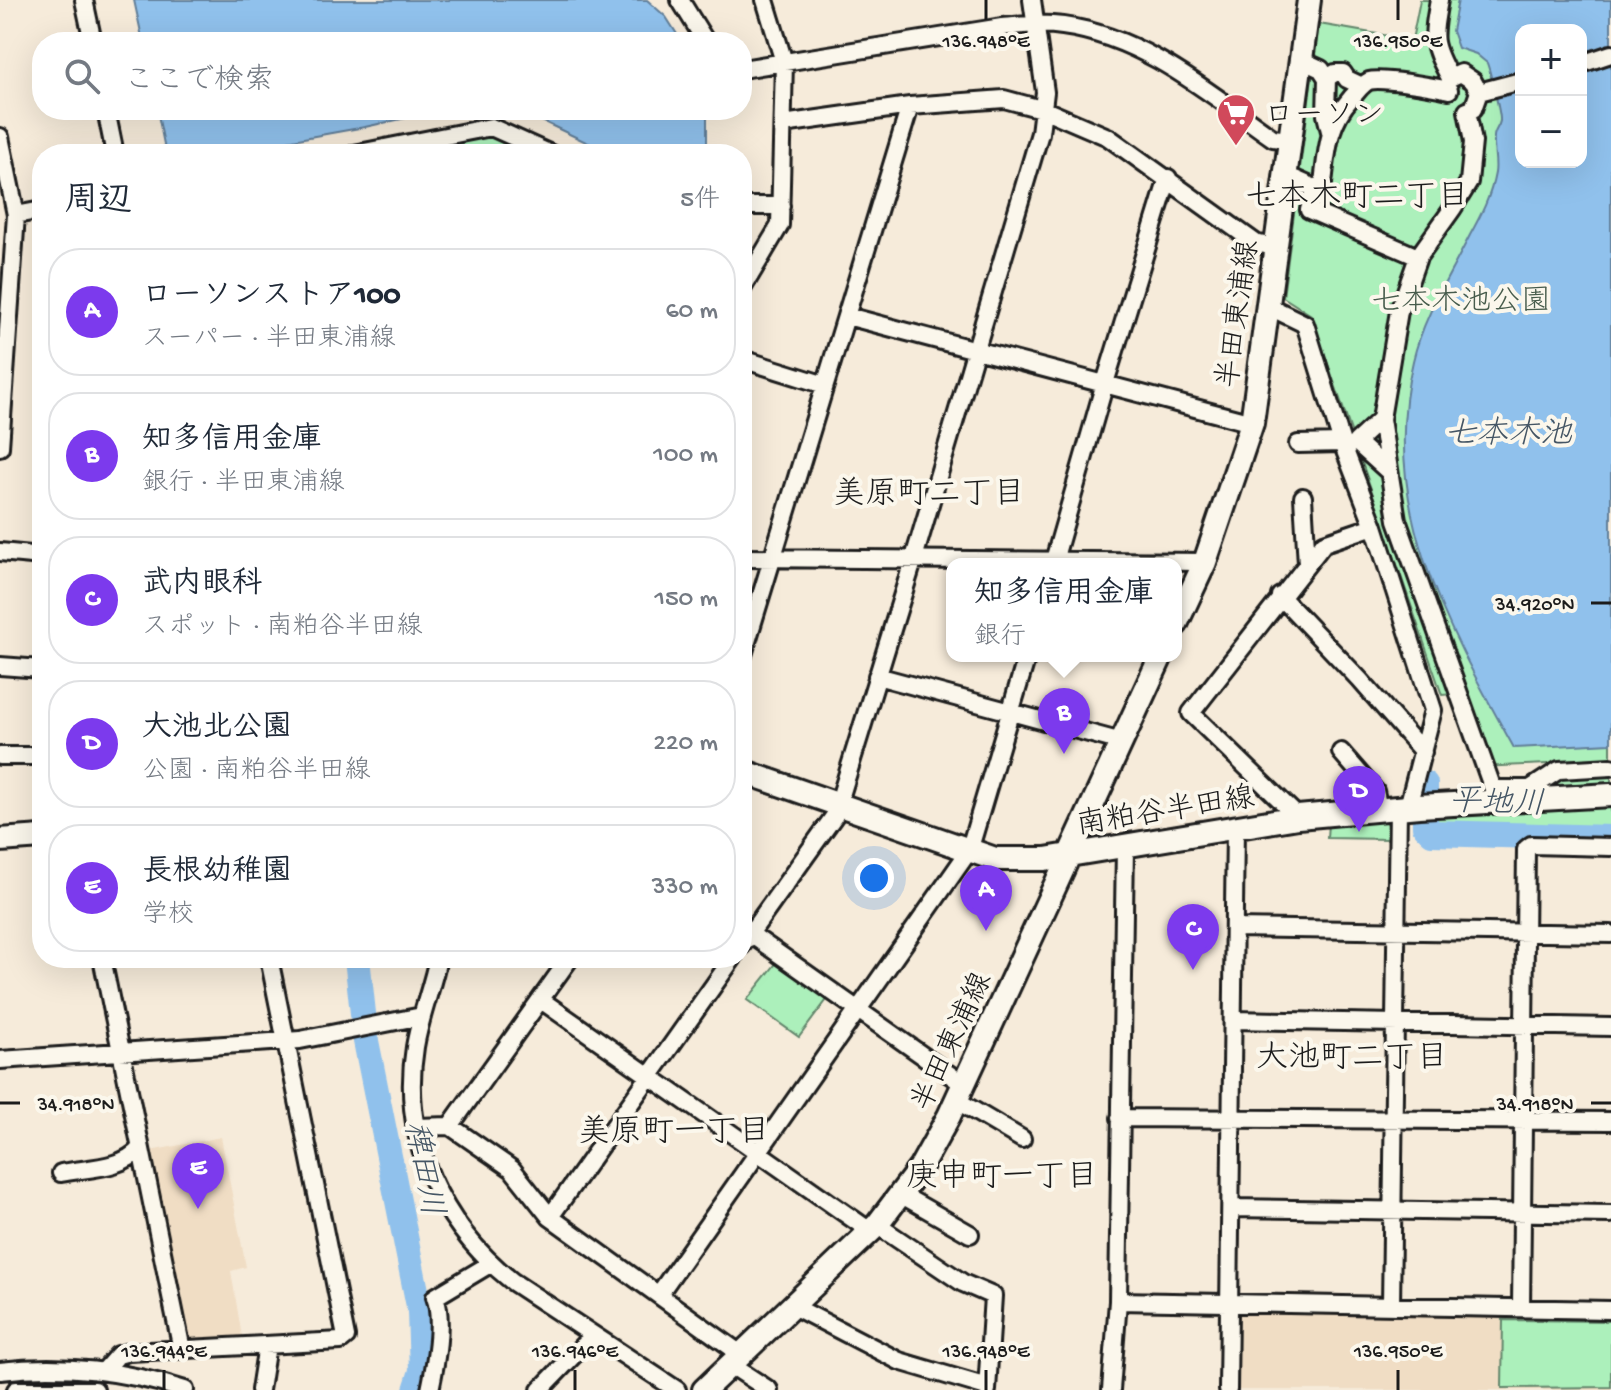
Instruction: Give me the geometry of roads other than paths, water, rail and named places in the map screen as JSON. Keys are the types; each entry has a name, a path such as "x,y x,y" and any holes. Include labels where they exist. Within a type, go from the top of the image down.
{"main road":[{"name":"半田東浦線","path":"1182,611 1205,562 1252,423 1309,0"},
{"name":"半田東浦線","path":"704,1390 874,1228 920,1168 960,1092 1158,662"},
{"name":"南粕谷半田線","path":"752,775 969,851 1011,861 1125,847 1298,817 1611,795"},
{"path":"0,840 32,838"}],"street":[{"path":"84,0 91,32"},
{"path":"680,0 700,32"},
{"path":"752,272 780,225 781,206 784,62 765,0"},
{"path":"752,927 835,815 977,350 1045,110 1032,0"},
{"path":"1439,0 1434,46 1454,80 1451,100 1467,111 1473,142 1469,182 1418,257 1399,311 1381,419 1397,520 1493,789 1530,789 1559,770 1611,767"},
{"path":"752,67 928,38 1036,24 1078,29 1135,49 1171,66 1273,138 1289,140"},
{"path":"1587,62 1611,54"},
{"path":"1310,64 1321,69 1327,78 1326,115 1330,131 1322,191"},
{"path":"1327,78 1343,73 1347,79 1362,86"},
{"path":"1330,131 1344,106 1362,86 1381,79 1404,84 1473,81 1487,89"},
{"path":"1467,111 1473,109 1487,89 1515,82"},
{"path":"783,124 910,106 996,98 1045,110 1108,137 1257,244 1275,246"},
{"path":"752,625 910,106"},
{"path":"108,120 113,144"},
{"path":"416,144 491,127 529,144"},
{"path":"0,137 16,215 0,447"},
{"path":"1055,558 1168,178"},
{"path":"1295,179 1322,191"},
{"path":"1309,210 1314,193 1322,191"},
{"path":"1292,205 1418,257"},
{"path":"752,206 781,206"},
{"path":"16,215 32,212"},
{"path":"1268,306 1305,324 1349,443 1433,710 1407,807 1396,929 1391,1305"},
{"path":"847,316 1252,423"},
{"path":"752,362 825,385"},
{"path":"1298,444 1349,443 1381,419"},
{"path":"1349,443 1387,470"},
{"path":"1303,497 1307,564"},
{"path":"1298,817 1191,713 1324,543 1374,526"},
{"path":"0,552 32,555"},
{"path":"752,558 946,559"},
{"path":"1182,562 1205,562"},
{"path":"1280,596 1423,752"},
{"path":"659,1294 969,851 1025,662"},
{"path":"0,666 32,668"},
{"path":"877,676 1122,742"},
{"path":"1341,752 1375,791 1407,807"},
{"path":"0,756 32,756"},
{"path":"1228,1390 1235,828"},
{"path":"1521,1308 1526,849 1531,845 1611,847"},
{"path":"1111,1390 1118,1301 1125,847"},
{"path":"1235,928 1611,934"},
{"path":"752,941 857,1011 1022,1139"},
{"path":"104,968 182,1350"},
{"path":"104,1371 118,1355 341,1341 346,1337 271,968"},
{"path":"435,968 422,1016 412,1072 415,1127 422,1156 444,1205 459,1229 490,1264 677,1390"},
{"path":"450,1126 563,968"},
{"path":"550,1217 726,968"},
{"path":"541,1000 757,1152 963,1283 993,1296 987,1388 899,1361 793,1306"},
{"path":"0,1060 300,1040 422,1016"},
{"path":"1233,1020 1611,1027"},
{"path":"1120,1118 1611,1121"},
{"path":"415,1127 450,1126 512,1169 550,1217 659,1294 769,1390"},
{"path":"61,1173 125,1161 140,1148"},
{"path":"902,1195 970,1234"},
{"path":"1231,1208 1611,1214"},
{"path":"430,1390 437,1345 438,1304 435,1297 490,1264"},
{"path":"1118,1301 1611,1310"},
{"path":"540,1390 593,1335"},
{"path":"260,1390 267,1345"},
{"path":"5,1390 0,1369 104,1371 185,1390"},
{"path":"16,1390 95,1390"}],"water":[{"path":"134,0 647,0 666,17 676,32 141,32"},
{"name":"七本木池","path":"1458,0 1611,0 1611,743 1514,748 1443,610 1425,563 1412,515 1405,465 1405,414 1413,361 1430,312 1488,197 1495,169 1494,135 1500,121 1487,63 1476,54 1458,48 1452,31"},
{"path":"159,120 397,120 271,144 164,144"},
{"path":"540,120 707,120 707,144 590,144"}],"waterway":[{"name":"平地川","path":"1425,784 1425,826 1432,833 1611,838"},
{"name":"稗田川","path":"358,968 366,1041 420,1311 422,1371 416,1390"}],"place":[{"name":"ローソン","path":"1236,147"},
{"name":"知多信用金庫","path":"1064,754"},
{"name":"大池北公園","path":"1359,832"},
{"name":"ローソンストア100","path":"986,931"},
{"name":"武内眼科","path":"1193,970"},
{"name":"長根幼稚園","path":"198,1209"}],"district":[{"name":"七本木町二丁目","path":"1357,194"},
{"name":"美原町二丁目","path":"929,491"},
{"name":"大池町二丁目","path":"1352,1055"},
{"name":"美原町一丁目","path":"674,1129"},
{"name":"庚申町一丁目","path":"1002,1174"}],"park label":[{"name":"七本木池公園","path":"1461,299"}]}
